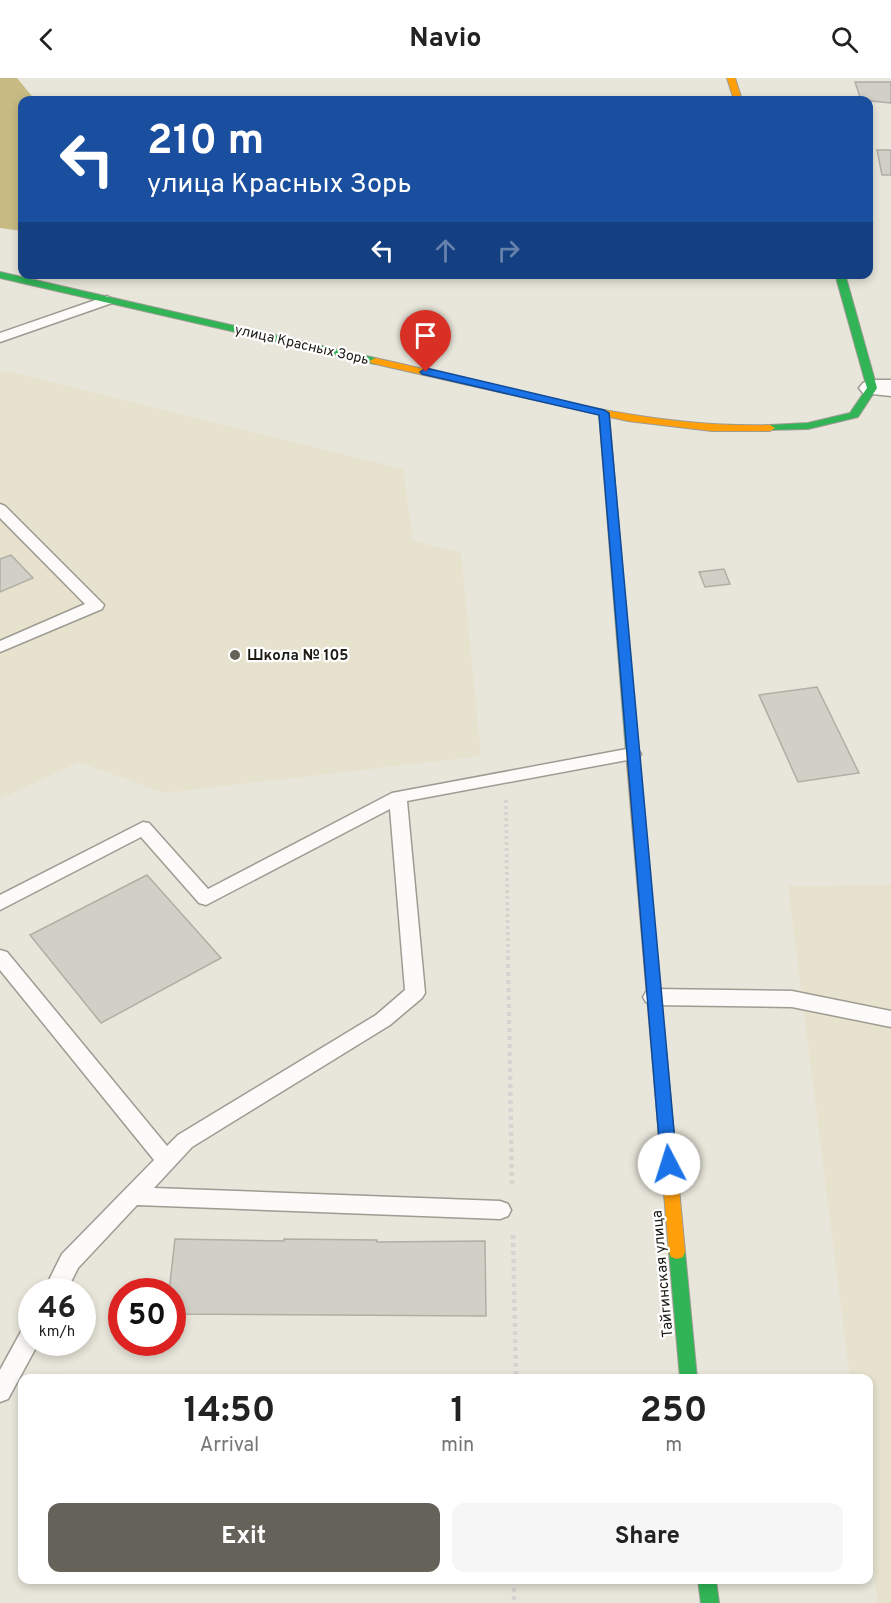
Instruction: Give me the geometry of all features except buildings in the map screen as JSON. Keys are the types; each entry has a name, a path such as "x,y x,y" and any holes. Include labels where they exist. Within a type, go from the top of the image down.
{"main road":[{"path":"730,78 737,96"},
{"name":"улица Красных Зорь","path":"0,275 604,413 679,427 742,430 807,426 854,415 881,388"},
{"path":"842,279 881,388"},
{"name":"Тайгинская улица","path":"604,413 653,997 689,1374"},
{"path":"708,1584 710,1603"}],"lane":[{"path":"0,338 107,300"},
{"path":"0,509 96,605 0,647"},
{"path":"0,903 143,828 206,898 398,797 632,754"},
{"path":"61,1278 70,1261 185,1141 383,1020 415,993 398,797"},
{"path":"0,957 166,1160"},
{"path":"653,997 792,999 891,1019"},
{"path":"132,1196 506,1203"},
{"path":"4,1384 19,1356"}],"path":[{"path":"506,777 506,1203"},
{"path":"513,1232 516,1374"},
{"path":"514,1584 514,1603"}],"shaded area":[{"path":"0,78 17,78 32,96 18,96 18,230 0,228"},
{"name":"Школа № 105","path":"8,371 403,469 413,541 461,553 481,756 164,793 79,762 0,799 0,374"},
{"path":"891,885 891,1603 878,1603 873,1566 873,1374 849,1374 788,886"}],"traffic: fast":[{"path":"0,275 375,361"},
{"path":"770,428 808,426 854,415 872,388 841,279"},
{"path":"604,413 632,752"},
{"path":"677,1252 689,1374"},
{"path":"708,1584 710,1603"}],"traffic: slow":[{"path":"731,78 737,96"},
{"path":"375,361 600,412 656,422 712,428 770,428"},
{"path":"632,752 677,1252"}],"place":[{"name":"Школа № 105","path":"235,655"}],"route":[{"path":"426,372 604,413 669,1164"}]}
